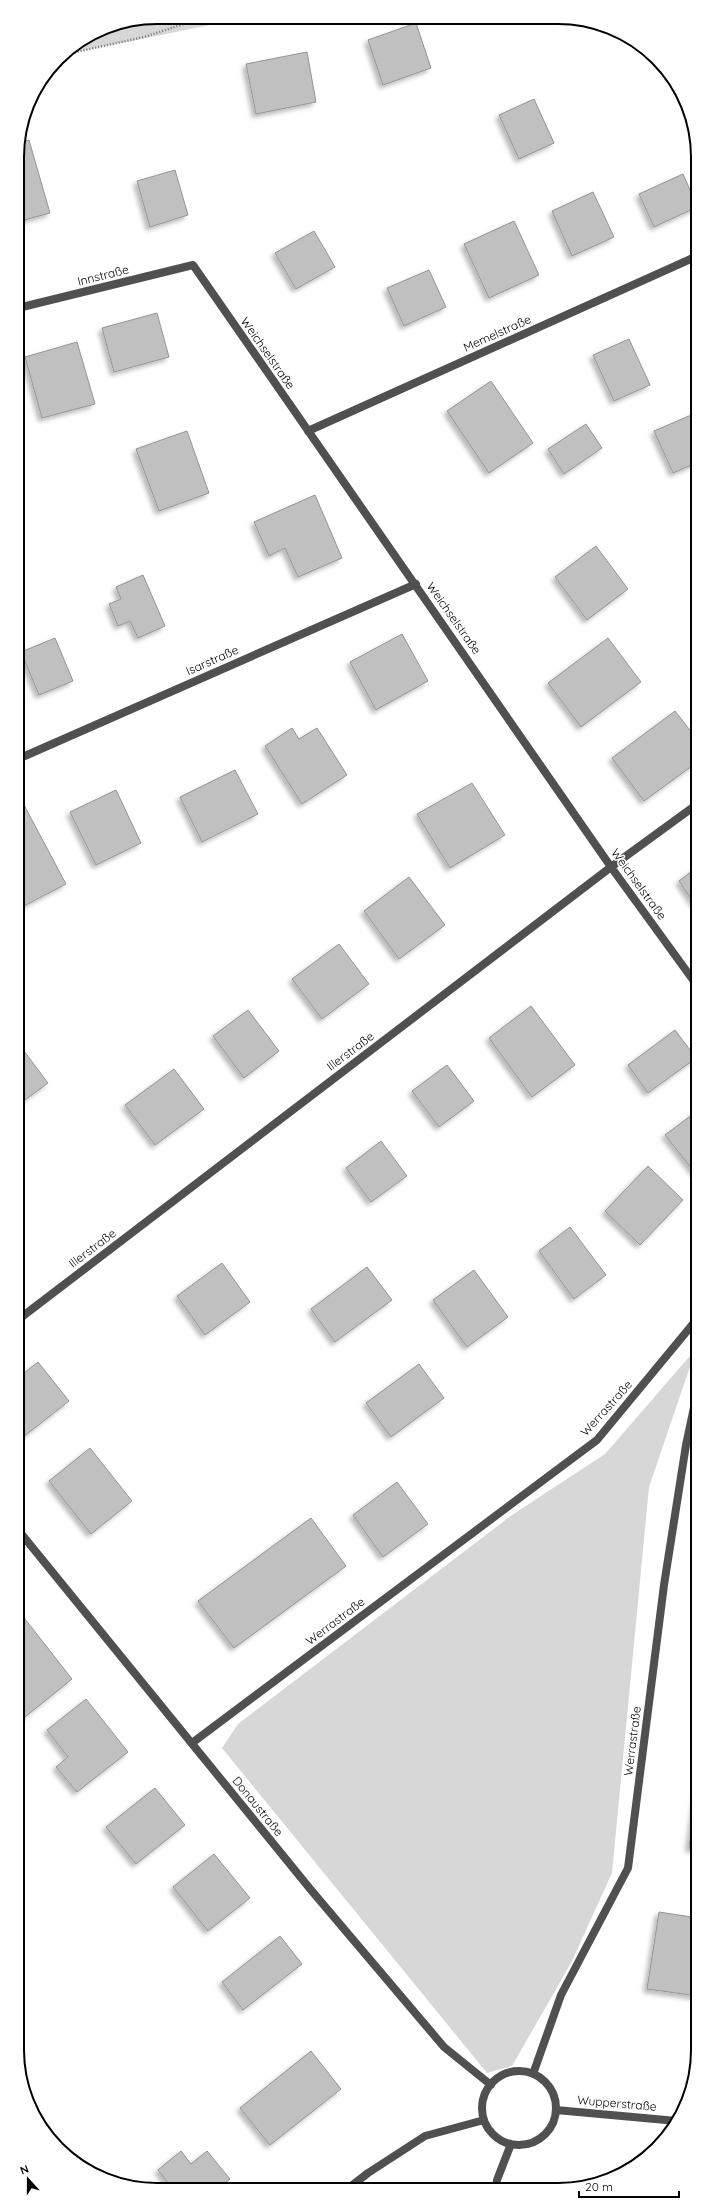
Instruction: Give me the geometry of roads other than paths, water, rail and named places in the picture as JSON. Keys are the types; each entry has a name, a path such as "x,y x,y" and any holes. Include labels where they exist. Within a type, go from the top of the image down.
{"street":[{"name":"Memelstraße","path":"308,431 691,259"},
{"name":"Weichselstraße","path":"193,265 416,584 611,867 691,977"},
{"name":"Innstraße","path":"24,307 193,265"},
{"name":"Isarstraße","path":"24,756 416,584"},
{"name":"Illerstraße","path":"24,1315 611,867 691,809"},
{"name":"Werrastraße","path":"192,1743 597,1440 691,1326"},
{"name":"Werrastraße","path":"533,2074 561,1995 628,1868 664,1585 691,1421"},
{"name":"Donaustraße","path":"24,1537 311,1890 444,2047 491,2084"},
{"path":"518,2071 533,2074 548,2085 554,2097 556,2110 553,2123 546,2133 536,2141 524,2145 511,2144 500,2140 490,2131 484,2120 482,2108 484,2095 491,2084 498,2077 518,2071"},
{"name":"Wupperstraße","path":"556,2110 671,2121"},
{"path":"355,2183 425,2136 484,2120"},
{"path":"497,2183 511,2144"}]}
